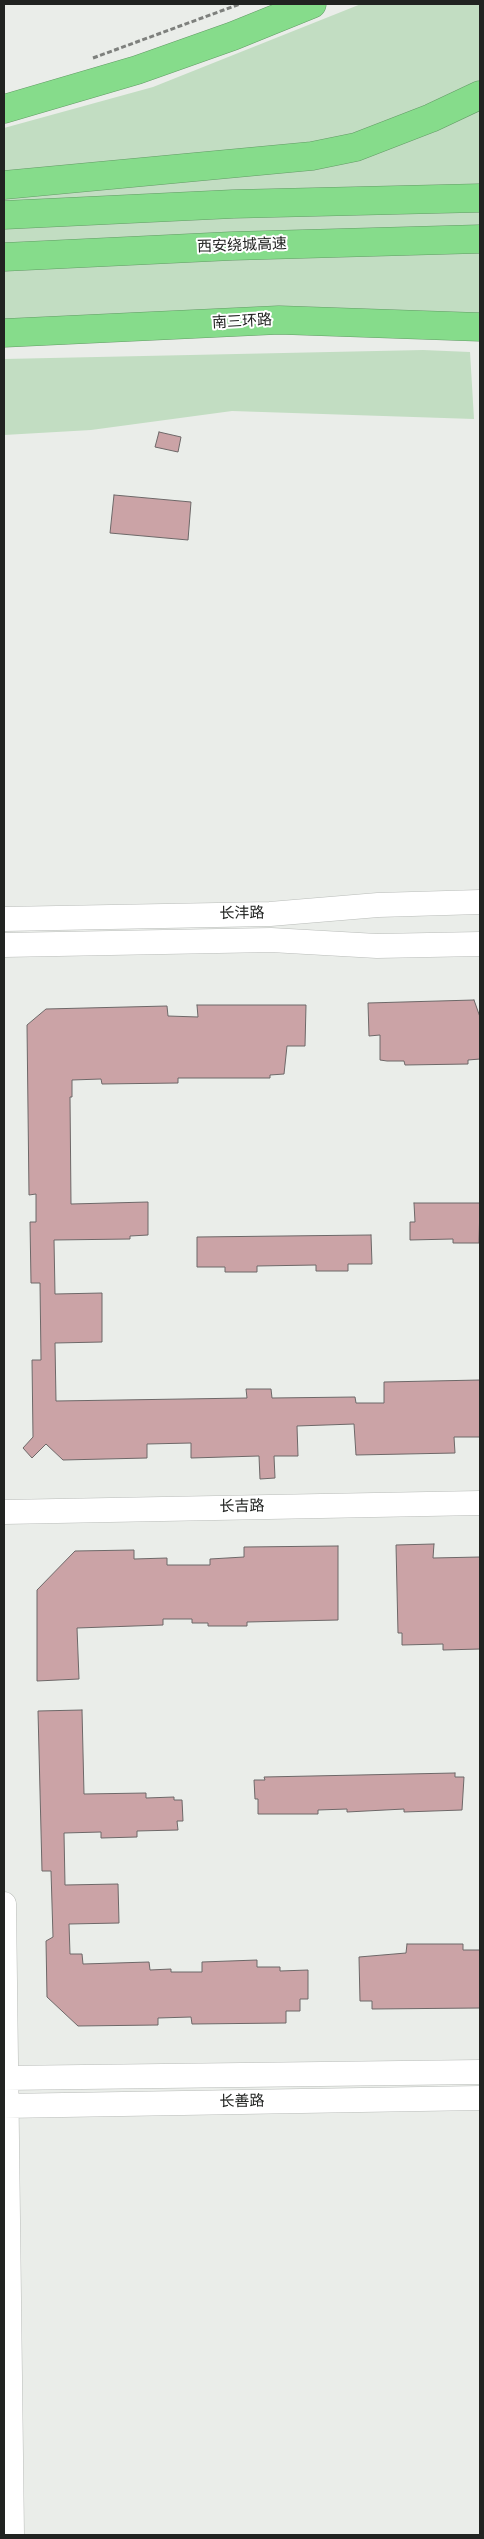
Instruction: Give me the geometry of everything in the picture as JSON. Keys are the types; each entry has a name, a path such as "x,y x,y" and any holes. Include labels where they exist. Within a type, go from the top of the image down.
{"highway":[{"path":"4,109 145,67 233,36 312,4"},
{"path":"4,185 312,156 356,147 431,118 480,95"},
{"path":"4,215 233,204 480,198"},
{"name":"西安绕城高速","path":"4,257 232,246 480,240"},
{"name":"南三环路","path":"4,333 279,320 480,327"}],"street":[{"name":"长沣路","path":"4,919 270,914 378,905 480,902"},
{"name":"长沣路","path":"4,945 271,940 376,946 480,944"},
{"name":"长吉路","path":"4,1512 480,1503"},
{"path":"4,1904 5,2106 12,2535"},
{"name":"长善路","path":"5,2078 480,2072"},
{"name":"长善路","path":"5,2106 480,2098"}],"path":[{"path":"91,58 240,4"}],"green space":[{"path":"361,4 480,4 480,318 4,323 4,128 153,87"},
{"path":"423,350 470,352 474,419 232,411 91,430 4,435 4,359"}],"building":[{"path":"159,432 181,437 178,452 155,447"},
{"path":"114,495 191,502 188,540 110,533"},
{"path":"474,1000 480,1017 480,1059 468,1060 468,1064 405,1065 404,1061 380,1060 380,1035 369,1036 368,1003"},
{"path":"197,1005 306,1005 305,1046 287,1046 284,1074 270,1075 270,1078 178,1078 178,1083 102,1084 101,1079 72,1080 72,1097 70,1097 71,1204 148,1202 148,1235 130,1236 130,1239 54,1240 55,1294 102,1293 102,1342 55,1343 56,1401 247,1398 246,1389 271,1389 272,1398 355,1397 356,1403 384,1403 384,1382 480,1380 480,1437 454,1437 455,1453 356,1455 354,1424 297,1426 298,1456 274,1456 275,1478 260,1479 259,1456 191,1458 191,1443 147,1444 147,1458 63,1460 46,1444 32,1458 23,1448 33,1437 32,1360 41,1360 40,1283 31,1283 30,1222 36,1222 36,1194 29,1195 27,1025 46,1009 167,1006 168,1016 198,1017"},
{"path":"414,1203 480,1203 479,1243 453,1243 453,1239 410,1240 410,1222 415,1222"},
{"path":"371,1235 372,1264 348,1264 348,1271 316,1271 316,1265 257,1266 257,1272 225,1272 225,1267 197,1267 197,1237"},
{"path":"434,1544 433,1558 480,1557 480,1649 443,1650 443,1644 402,1645 402,1633 398,1633 396,1545"},
{"path":"338,1546 338,1620 247,1622 247,1626 208,1626 208,1623 192,1623 192,1619 163,1619 163,1625 77,1628 79,1679 37,1681 37,1590 75,1551 134,1550 134,1559 167,1558 167,1565 210,1565 210,1559 244,1557 244,1547"},
{"path":"82,1710 84,1794 146,1793 146,1798 174,1797 174,1800 182,1800 183,1821 177,1821 178,1830 137,1831 137,1837 101,1838 101,1832 64,1833 65,1885 118,1884 119,1923 69,1924 70,1954 82,1954 83,1964 149,1962 150,1970 171,1969 171,1972 202,1972 202,1962 257,1960 257,1967 280,1967 280,1971 308,1970 308,1999 300,1999 300,2011 286,2011 286,2023 192,2024 191,2017 158,2018 158,2025 78,2026 47,1997 46,1941 53,1937 51,1871 42,1871 38,1711"},
{"path":"455,1773 455,1777 464,1777 462,1810 404,1812 404,1809 347,1812 347,1809 318,1810 318,1814 258,1814 258,1799 255,1799 254,1780 265,1780 264,1777"},
{"path":"407,1944 463,1944 463,1950 480,1950 480,2008 372,2009 372,2001 360,2001 359,1957 406,1953"}]}
